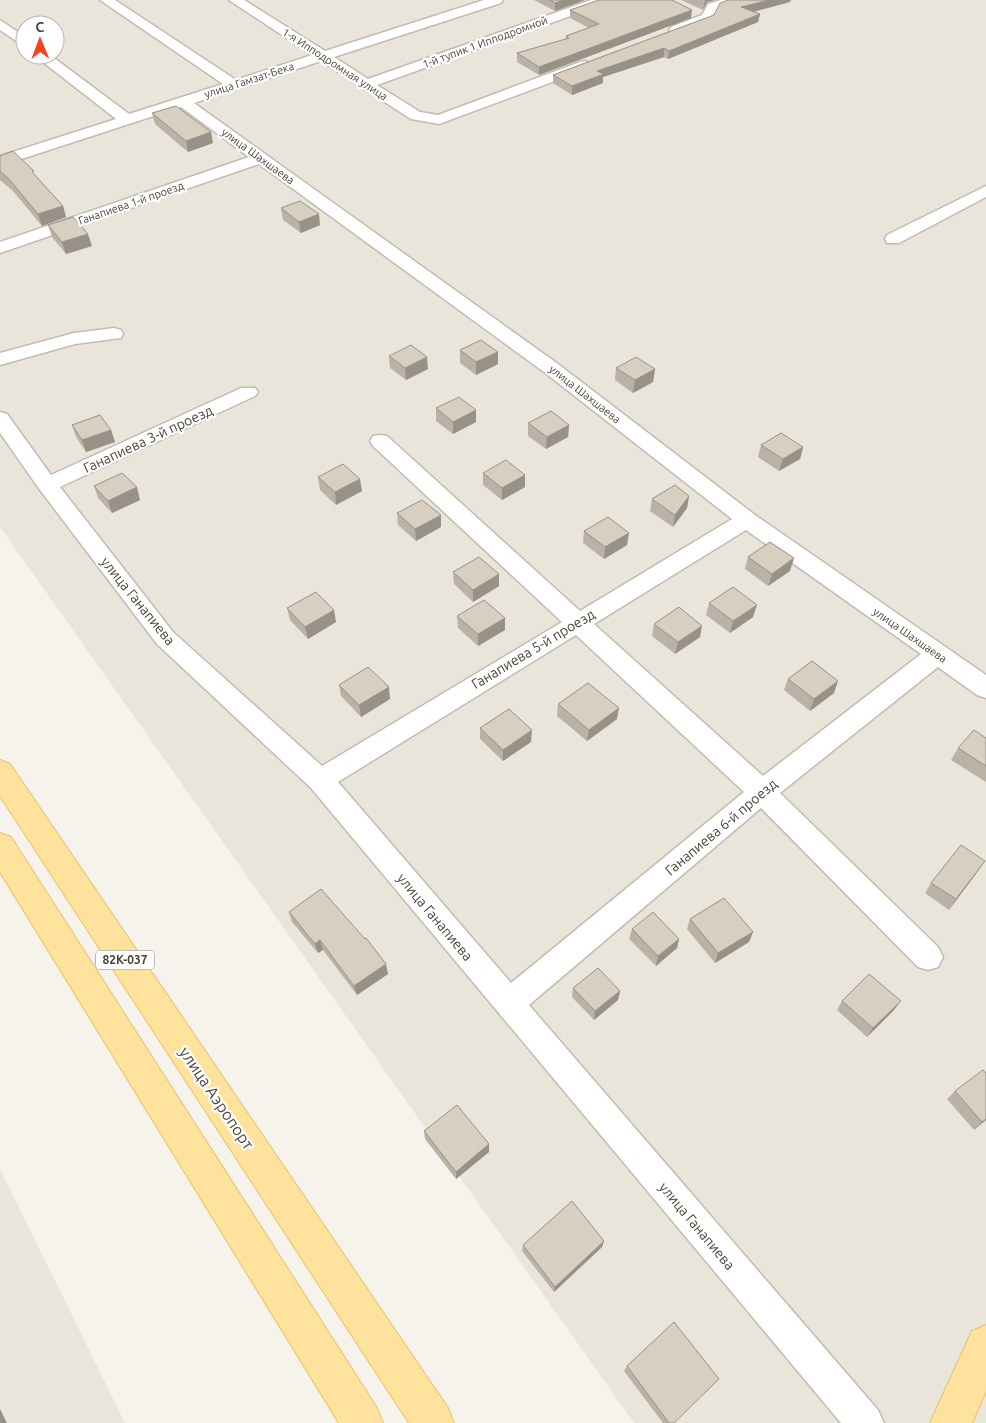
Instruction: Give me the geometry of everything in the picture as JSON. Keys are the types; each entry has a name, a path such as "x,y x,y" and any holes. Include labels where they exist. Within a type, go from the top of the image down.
{"main road":[{"name":"улица Аэропорт","path":"0,772 433,1423"},
{"path":"0,846 362,1423"},
{"path":"951,1423 986,1345"}],"street":[{"path":"106,0 234,85"},
{"name":"1-я Ипподромная улица","path":"234,0 416,116 439,120 596,60"},
{"name":"улица Гамзат-Бека","path":"0,161 498,0"},
{"name":"1-й тупик 1 Ипподромной","path":"367,84 604,0"},
{"path":"661,36 707,18 713,7 734,0"},
{"path":"690,11 707,18"},
{"path":"0,24 15,35"},
{"path":"54,65 127,120"},
{"name":"улица Шахшаева","path":"183,102 551,368 747,520 986,688"},
{"name":"Ганапиева 1-й проезд","path":"0,248 261,158"},
{"path":"893,239 986,190"},
{"path":"0,359 74,339 114,334"},
{"name":"Ганапиева 3-й проезд","path":"47,485 248,392"},
{"name":"улица Ганапиева","path":"0,418 47,485 165,638 320,780 865,1423"},
{"path":"380,441 762,792 928,958"},
{"name":"Ганапиева 5-й проезд","path":"320,780 747,520"},
{"name":"Ганапиева 6-й проезд","path":"508,1004 762,792 938,654"}],"shaded area":[{"path":"0,0 986,0 986,1423 634,1423 0,527"},
{"path":"0,1169 125,1423 0,1423"}],"building":[{"path":"550,0 563,0 555,3"},
{"path":"599,0 672,0 692,10 539,67 517,53 569,38 566,36 599,24 570,10"},
{"path":"728,0 769,0 741,7 760,14 669,51 664,48 597,71 604,74 572,86 553,75 714,15 720,3"},
{"path":"176,106 211,132 186,141 152,113"},
{"path":"13,151 34,171 32,172 63,206 38,214 0,171 0,156"},
{"path":"300,201 319,214 299,222 281,208"},
{"path":"73,217 88,234 62,242 48,225"},
{"path":"481,340 498,352 476,362 460,350"},
{"path":"411,345 427,357 405,368 389,356"},
{"path":"636,357 655,369 635,380 616,368"},
{"path":"459,397 476,410 453,422 436,408"},
{"path":"551,411 569,425 547,437 528,423"},
{"path":"100,415 111,430 82,440 72,425"},
{"path":"781,433 803,447 783,459 761,445"},
{"path":"506,460 525,475 502,488 483,473"},
{"path":"343,464 360,479 335,492 318,477"},
{"path":"122,473 137,487 108,501 94,486"},
{"path":"675,485 689,496 675,515 652,499"},
{"path":"422,500 441,515 415,529 397,513"},
{"path":"608,517 629,533 605,547 584,531"},
{"path":"770,542 794,558 772,574 748,557"},
{"path":"479,557 499,574 473,590 453,572"},
{"path":"733,587 757,605 733,621 709,603"},
{"path":"316,592 334,610 305,627 287,608"},
{"path":"484,600 505,618 478,634 457,616"},
{"path":"679,607 702,626 678,642 654,624"},
{"path":"812,661 838,681 814,699 788,679"},
{"path":"368,667 389,687 359,705 339,685"},
{"path":"588,683 619,708 589,730 558,704"},
{"path":"509,709 532,730 503,750 480,728"},
{"path":"974,730 986,738 986,766 958,748"},
{"path":"961,845 985,861 956,899 931,883"},
{"path":"321,889 366,938 386,964 354,986 320,940 315,944 289,912"},
{"path":"724,898 753,932 718,953 690,919"},
{"path":"653,912 679,939 658,956 632,929"},
{"path":"598,968 620,991 595,1011 573,988"},
{"path":"869,974 901,1001 873,1028 842,1001"},
{"path":"983,1070 986,1073 986,1119 982,1122 955,1091"},
{"path":"457,1105 489,1144 456,1172 424,1131"},
{"path":"572,1201 604,1241 555,1287 523,1245"},
{"path":"674,1322 719,1379 674,1423 669,1423 627,1366"}]}
